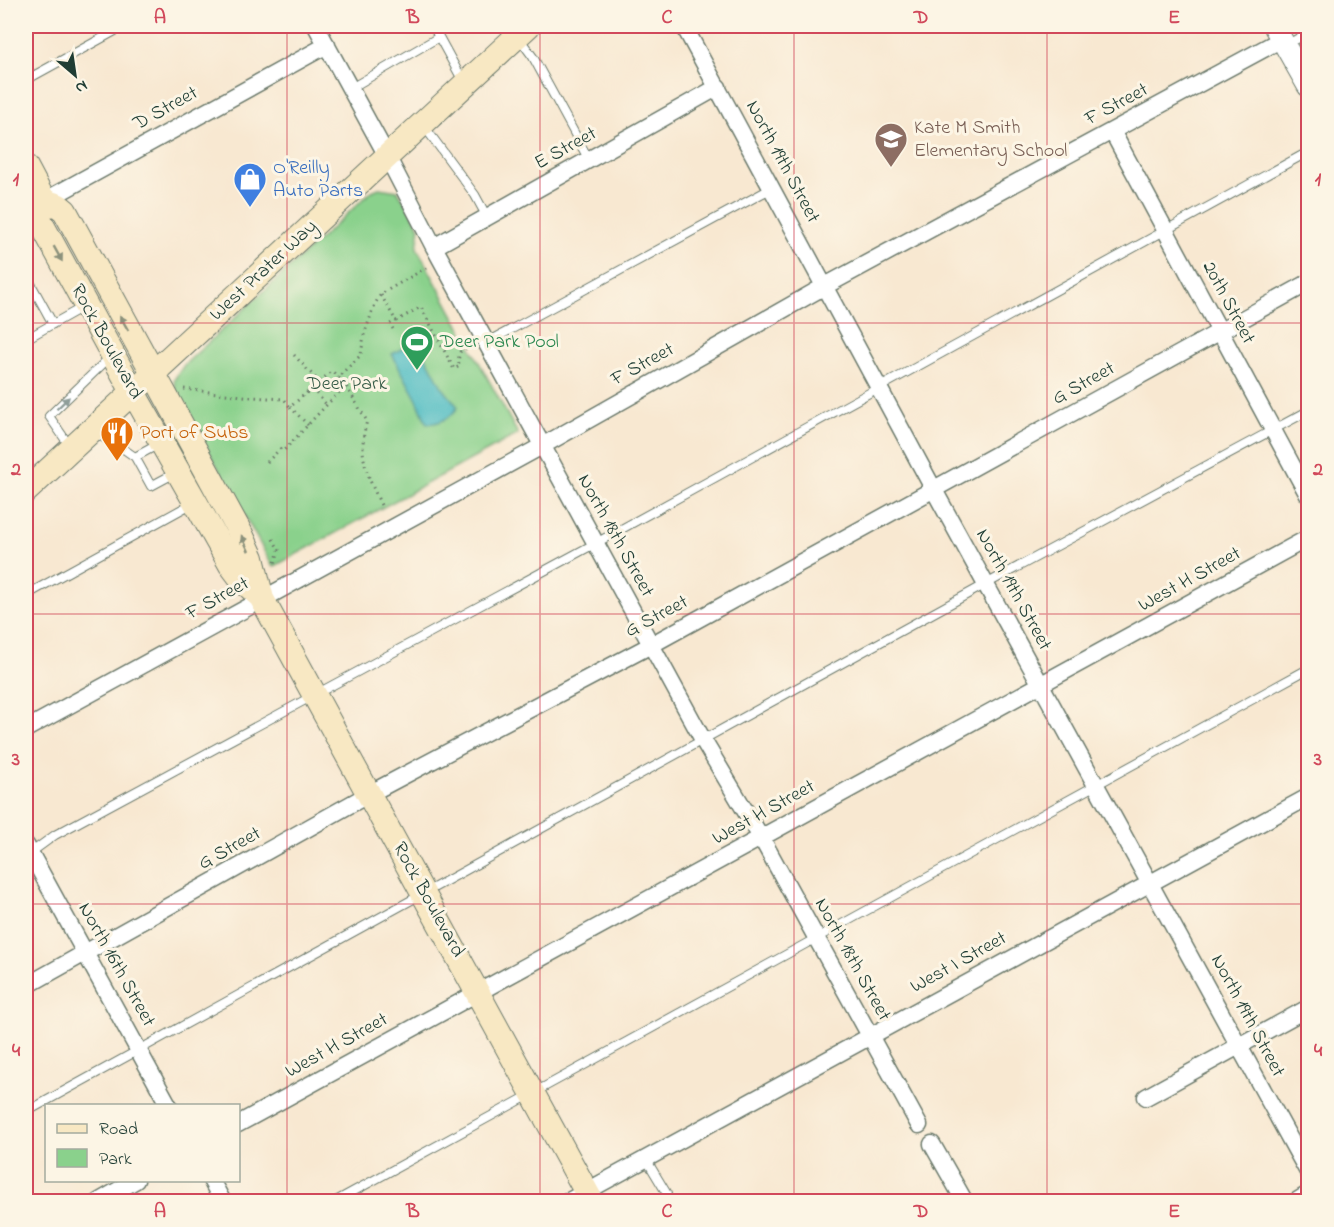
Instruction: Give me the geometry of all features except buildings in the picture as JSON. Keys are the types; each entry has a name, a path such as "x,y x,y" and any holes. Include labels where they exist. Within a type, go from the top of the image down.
{"main road":[{"name":"West Prater Way","path":"26,491 522,30"},
{"name":"Rock Boulevard","path":"26,167 41,223 86,306 231,565 262,599"},
{"name":"Rock Boulevard","path":"35,206 59,206 64,211 241,534 252,558 262,599 479,993 532,1093 582,1198"}],"street":[{"name":"North 18th Street","path":"316,26 703,740 762,838 919,1125"},
{"name":"North 19th Street","path":"684,26 934,490 1308,1172"},
{"path":"1288,44 1308,86"},
{"name":"F Street","path":"26,729 542,446 825,286 1112,131 1288,44"},
{"name":"D Street","path":"35,206 327,45"},
{"name":"E Street","path":"434,247 718,87"},
{"name":"20th Street","path":"1112,131 1308,495"},
{"name":"G Street","path":"26,986 369,794 651,645 1308,283"},
{"name":"West H Street","path":"240,1123 1308,538"},
{"name":"West I Street","path":"582,1198 646,1159 1308,796"},
{"name":"North 16th Street","path":"27,851 168,1104"},
{"path":"1146,1097 1308,1008"},
{"path":"932,1144 965,1202"},
{"path":"98,1202 133,1182"},
{"path":"212,1182 223,1202"},
{"path":"1295,1202 1308,1194"}],"lane":[{"path":"26,80 124,26"},
{"path":"433,26 465,84"},
{"path":"522,30 533,57 589,160"},
{"path":"1288,44 1308,33"},
{"path":"351,88 439,37"},
{"path":"422,124 445,152 475,195 487,217"},
{"path":"27,851 596,543 1308,152"},
{"path":"486,342 773,188"},
{"path":"26,275 52,324"},
{"path":"26,339 86,306"},
{"path":"72,448 49,416 113,354"},
{"path":"26,1112 986,584 1308,411"},
{"path":"91,431 115,443 135,457 151,486 178,471"},
{"path":"135,457 162,443"},
{"path":"26,595 195,502"},
{"path":"334,1202 1308,669"},
{"path":"646,1159 667,1194 667,1202"}],"path":[{"path":"338,377 361,355 364,335 375,304 381,295 426,268"},
{"path":"381,295 396,321"},
{"path":"393,329 390,324 421,308 454,369 460,366 458,361 460,352 468,347"},
{"path":"294,355 319,382"},
{"path":"290,407 333,371 346,386 367,421 362,436 362,454 369,480 381,505"},
{"path":"267,462 281,448 284,450 326,404 346,386"},
{"path":"179,388 251,398 284,399 309,425"},
{"path":"312,389 326,404"},
{"path":"273,540 279,550 275,562"}],"green space":[{"name":"Deer Park","path":"379,188 398,191 420,227 417,248 518,434 273,567 176,392 174,380 184,365 372,191"}],"water":[{"name":"Deer Park Pool","path":"417,340 442,387 458,407 444,420 436,423 427,424 392,354"}],"place":[{"name":"Kate M Smith Elementary School","path":"891,168"},
{"name":"O'Reilly Auto Parts","path":"250,208"},
{"name":"Deer Park Pool","path":"417,371"},
{"name":"Port of Subs","path":"117,462"}]}
